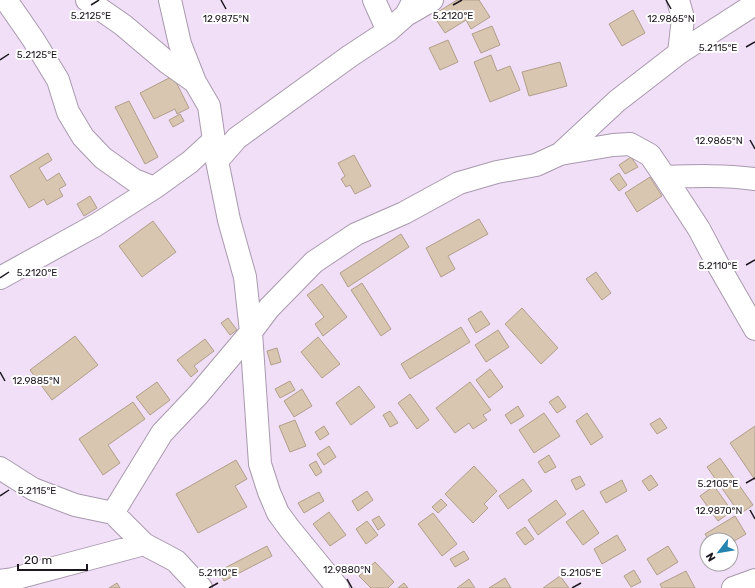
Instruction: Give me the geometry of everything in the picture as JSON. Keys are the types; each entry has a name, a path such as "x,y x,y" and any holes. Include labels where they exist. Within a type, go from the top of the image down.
{"street":[{"path":"6,0 33,39 58,80 68,112 83,137 103,158 134,180 154,188"},
{"path":"87,0 123,25 168,64 195,82"},
{"path":"170,0 180,44 195,82 209,106 229,220 245,277 251,332 260,464 269,492 278,513 338,588"},
{"path":"374,0 388,31"},
{"path":"218,161 237,138 350,56 388,31 410,7 432,0"},
{"path":"678,0 683,18 679,53"},
{"path":"560,154 617,101 679,53 755,4"},
{"path":"0,278 96,225 154,188 190,162 214,140"},
{"path":"113,513 162,433 198,395 251,332 269,308 314,262 356,234 404,213 459,183 497,172 536,164 560,154 613,145 630,144 650,154 698,228 755,329"},
{"path":"665,178 737,176 755,179"},
{"path":"0,468 32,489 75,505 113,513 144,544 176,561 201,588"},
{"path":"0,581 13,579 144,544"},
{"path":"733,588 755,580"}],"building":[{"path":"457,0 479,0 490,17 471,29 466,20 445,33 433,15"},
{"path":"633,10 645,33 622,46 609,24"},
{"path":"492,26 500,45 481,53 472,34"},
{"path":"448,40 458,62 440,70 429,48"},
{"path":"491,55 497,71 510,66 520,90 490,102 474,62"},
{"path":"560,62 567,86 529,96 522,72"},
{"path":"173,76 189,108 177,114 175,109 154,119 140,93"},
{"path":"129,101 158,157 145,164 115,107"},
{"path":"180,114 184,121 173,127 169,120"},
{"path":"48,153 52,160 39,168 47,181 59,173 66,185 59,189 63,196 47,205 44,199 29,208 10,176"},
{"path":"354,155 371,186 355,194 350,185 346,187 341,179 345,176 338,163"},
{"path":"631,157 638,167 625,174 619,165"},
{"path":"619,173 627,185 619,191 610,179"},
{"path":"650,177 662,196 637,212 625,193"},
{"path":"90,196 97,208 84,216 77,204"},
{"path":"479,219 488,234 448,256 455,269 441,277 426,248"},
{"path":"153,221 176,252 142,277 119,246"},
{"path":"401,234 409,247 348,287 340,273"},
{"path":"596,272 611,293 602,300 586,279"},
{"path":"362,283 391,329 381,336 351,290"},
{"path":"322,284 347,317 323,336 315,324 324,317 307,295"},
{"path":"522,308 558,348 541,364 505,324"},
{"path":"481,311 490,324 476,333 468,319"},
{"path":"228,318 237,330 230,335 221,323"},
{"path":"461,327 470,342 410,379 401,364"},
{"path":"498,330 509,347 486,362 475,345"},
{"path":"75,336 98,365 52,400 30,370"},
{"path":"318,337 340,364 322,378 301,352"},
{"path":"205,339 214,351 194,366 198,371 191,377 177,360"},
{"path":"277,348 281,362 271,365 267,351"},
{"path":"490,369 503,387 489,398 476,380"},
{"path":"290,381 295,390 280,398 275,389"},
{"path":"157,382 170,400 150,415 136,397"},
{"path":"470,382 491,410 483,415 487,420 473,429 469,423 455,433 436,408"},
{"path":"359,386 375,407 351,425 336,403"},
{"path":"302,389 312,406 294,417 284,401"},
{"path":"410,394 429,420 417,429 398,403"},
{"path":"558,396 566,407 557,413 549,402"},
{"path":"133,402 145,419 108,445 120,463 103,475 79,439"},
{"path":"518,406 524,416 511,424 505,415"},
{"path":"390,411 398,423 390,427 383,415"},
{"path":"544,413 560,436 534,453 519,430"},
{"path":"587,413 603,437 591,445 576,421"},
{"path":"660,418 667,428 657,434 650,424"},
{"path":"295,420 306,446 290,452 279,426"},
{"path":"324,426 329,434 320,440 315,432"},
{"path":"755,426 755,480 730,443"},
{"path":"329,446 336,457 324,465 317,454"},
{"path":"549,455 556,467 545,473 538,462"},
{"path":"720,458 753,505 740,514 707,467"},
{"path":"236,460 247,479 235,486 247,507 198,533 176,494"},
{"path":"316,461 322,472 316,476 309,465"},
{"path":"474,466 497,491 484,504 488,508 473,523 445,494"},
{"path":"651,475 658,485 649,491 642,481"},
{"path":"580,476 585,485 576,490 571,480"},
{"path":"523,479 532,491 508,509 499,496"},
{"path":"622,480 627,491 606,503 600,492"},
{"path":"714,486 732,511 718,521 700,496"},
{"path":"367,491 373,500 358,511 352,501"},
{"path":"319,492 324,501 304,513 298,503"},
{"path":"441,499 447,505 438,513 432,507"},
{"path":"556,500 566,514 538,535 528,520"},
{"path":"583,510 599,533 583,545 566,522"},
{"path":"329,512 346,535 330,546 313,524"},
{"path":"433,513 457,544 442,556 418,524"},
{"path":"379,516 385,525 378,530 372,520"},
{"path":"735,516 746,534 739,538 739,532 708,532"},
{"path":"367,521 378,535 366,544 356,529"},
{"path":"525,527 534,539 525,545 516,533"},
{"path":"617,535 626,550 602,564 594,549"},
{"path":"267,546 272,556 224,581 219,571"},
{"path":"668,546 678,562 657,575 647,559"},
{"path":"464,551 469,559 455,567 450,559"},
{"path":"375,562 394,582 388,588 371,588 359,576"},
{"path":"634,570 641,582 631,587 624,576"},
{"path":"686,571 695,588 662,588 660,584"},
{"path":"560,576 569,588 543,588"},
{"path":"505,578 511,588 489,588"},
{"path":"469,579 475,588 457,588"},
{"path":"117,583 120,588 109,588"},
{"path":"404,583 408,588 398,588"}]}
